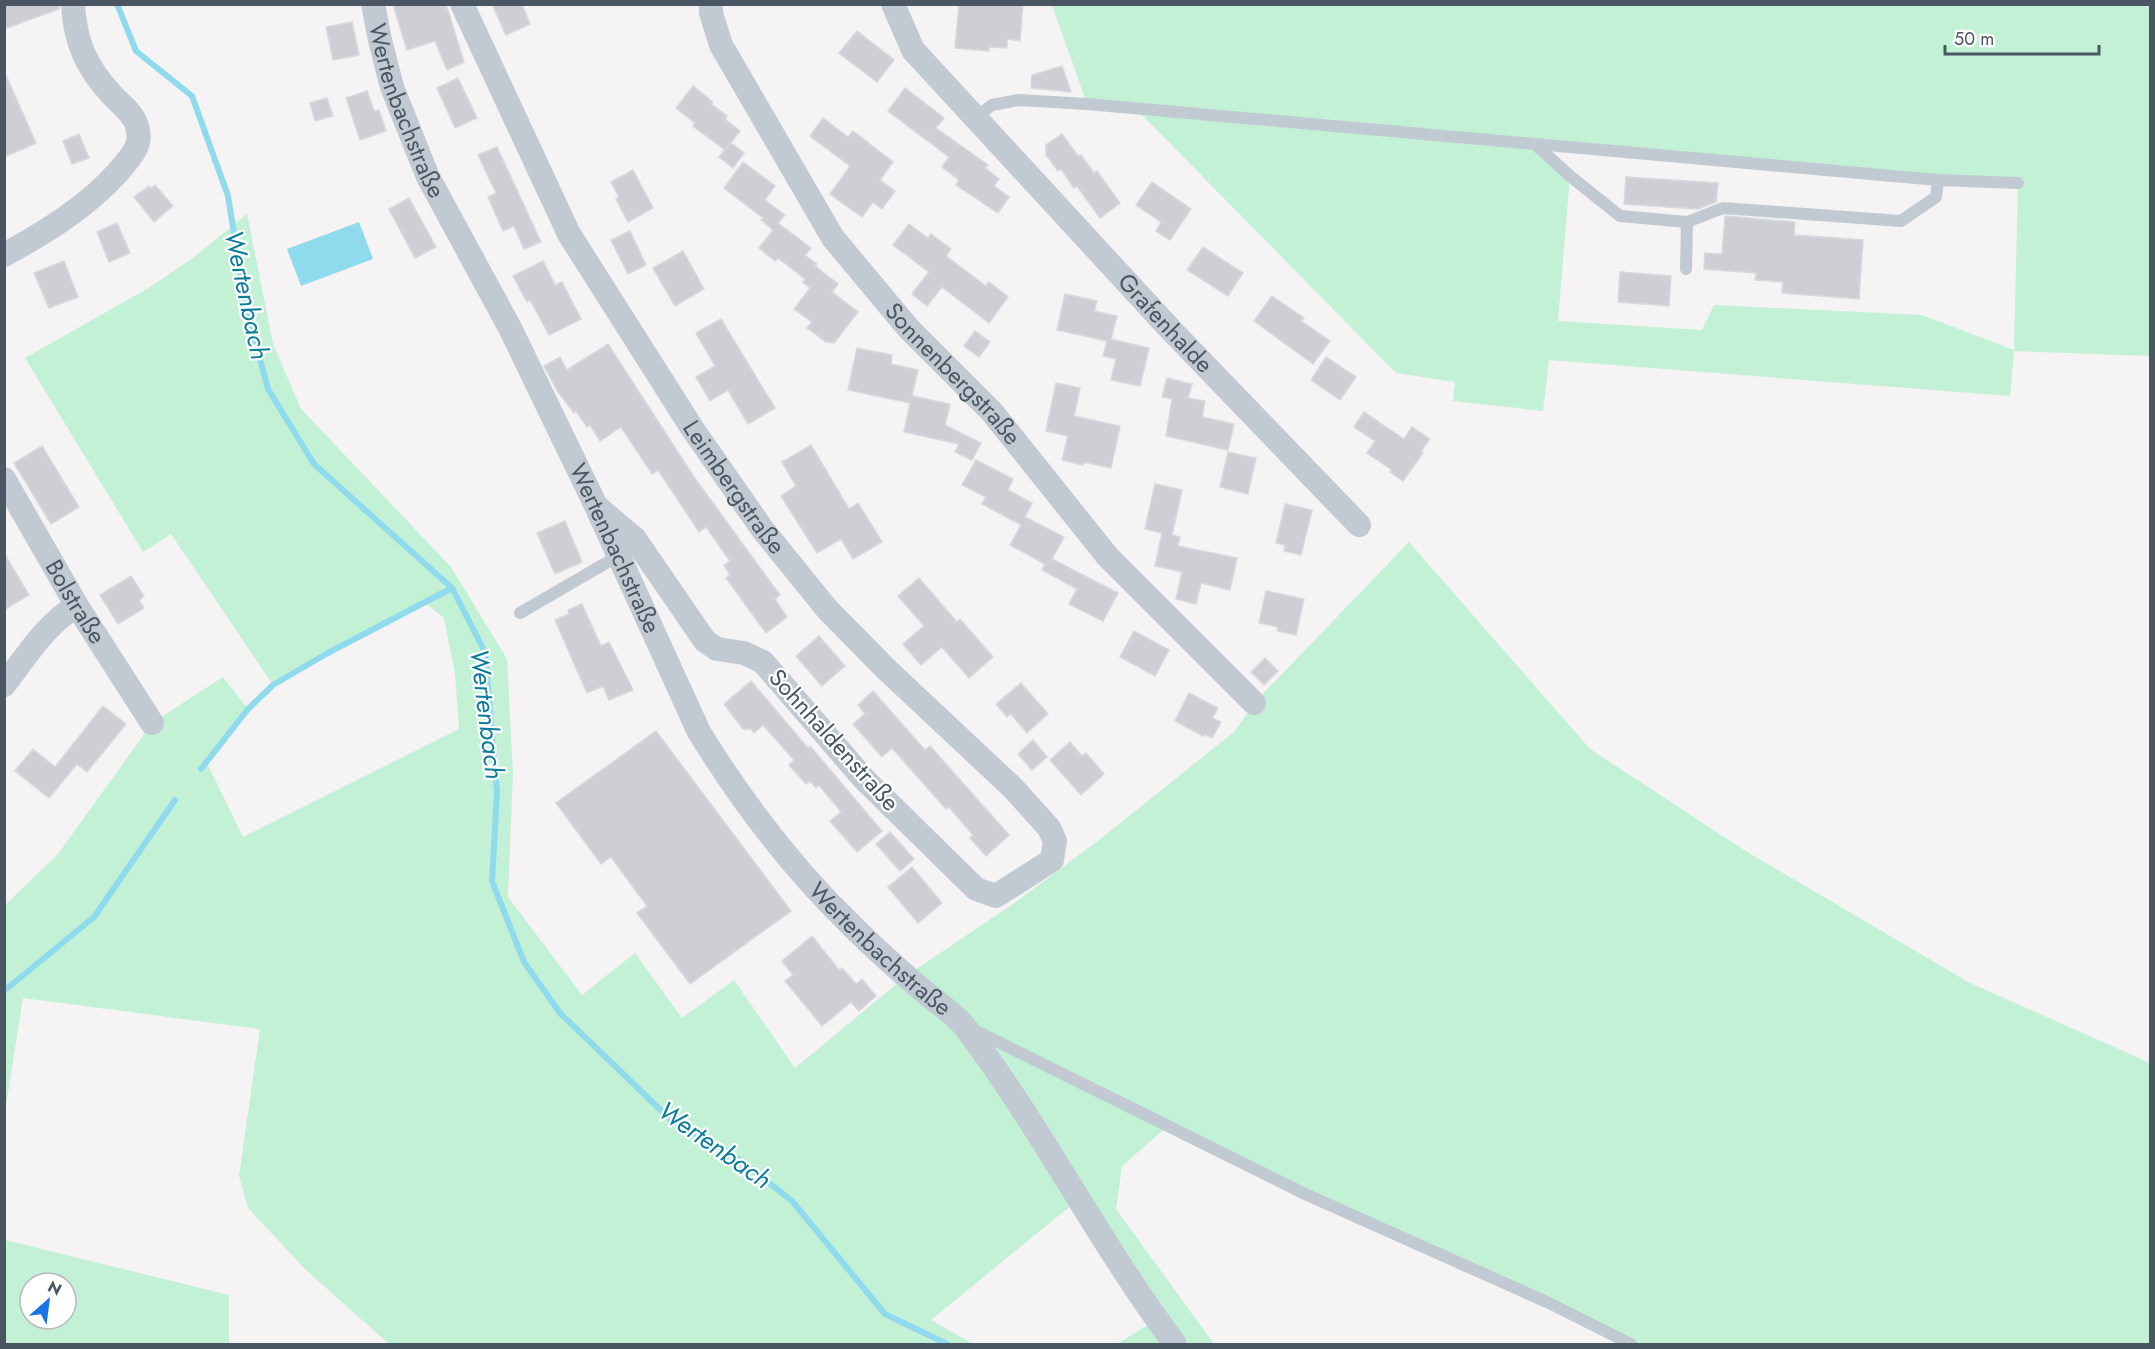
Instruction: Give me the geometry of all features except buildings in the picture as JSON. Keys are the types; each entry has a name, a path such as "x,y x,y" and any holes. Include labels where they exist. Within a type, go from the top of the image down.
{"street":[{"path":"4,255 79,208 108,183 137,146 139,138 136,123 83,57 75,30 73,4"},
{"name":"Wertenbachstraße","path":"373,4 392,87 428,177 510,328 596,506 699,732 744,799 795,865 852,927 963,1024 1080,1198 1113,1257 1175,1344"},
{"name":"Leimbergstraße","path":"462,4 569,234 686,419 763,530 827,609 886,669 1013,788 1049,828 1055,841 1052,860 1003,893"},
{"name":"Sonnenbergstraße","path":"711,4 711,13 721,45 832,238 909,329 992,412 1108,557 1254,703"},
{"path":"893,4 913,50 975,118"},
{"name":"Grafenhalde","path":"975,118 1171,330 1359,525"},
{"name":"Bolstraße","path":"4,479 77,606 152,723"},
{"name":"Sohnhaldenstraße","path":"596,506 635,539 705,641 717,649 744,653 763,662 864,779 976,889 996,896 1003,893"},
{"path":"4,685 52,624 64,613 77,606"}],"lane":[{"path":"975,118 992,105 1019,100 1087,104 1938,180 2018,183"},
{"path":"1536,144 1570,176 1620,216 1687,222 1723,208 1900,221 1936,197 1938,180"},
{"path":"1686,268 1687,222"},
{"path":"520,613 618,556"},
{"path":"963,1024 1305,1194 1549,1303 1631,1344"}],"green space":[{"path":"1052,5 2150,5 2150,356 2014,351 2010,396 1549,360 1543,411 1453,401 1455,382 1396,373 1136,109 1087,104","holes":["1537,145 2018,184 2014,350 1922,315 1714,305 1702,330 1558,321 1570,176"]},
{"path":"247,214 273,344 301,409 451,567 507,659 513,772 508,897 582,995 635,953 682,1018 734,980 795,1068 906,976 1013,904 1099,840 1235,731 1254,703 1409,542 1590,749 1744,850 1970,983 2150,1063 2150,1344 1631,1344 1168,1126 1122,1166 1116,1209 1214,1344 1117,1344 1156,1320 1079,1199 931,1320 973,1344 389,1344 306,1270 248,1208 239,1176 260,1029 23,998 5,1112 5,905 58,854 152,723 223,677 248,709 206,761 243,837 459,729 455,674 444,618 424,602 273,685 171,534 143,552 25,358 152,286 198,254"},
{"path":"5,1240 229,1295 229,1344 5,1344"}],"water":[{"path":"359,222 373,259 301,286 287,249"}],"waterway":[{"name":"Wertenbach","path":"117,4 136,51 192,96 228,196 245,303 268,389 314,464 452,588 485,652 497,792 492,881 524,962 560,1013 672,1121 736,1157 792,1201 885,1314 947,1344"},
{"path":"201,769 248,709 273,685 326,654 452,588"},
{"path":"4,991 94,917 175,800"}]}
